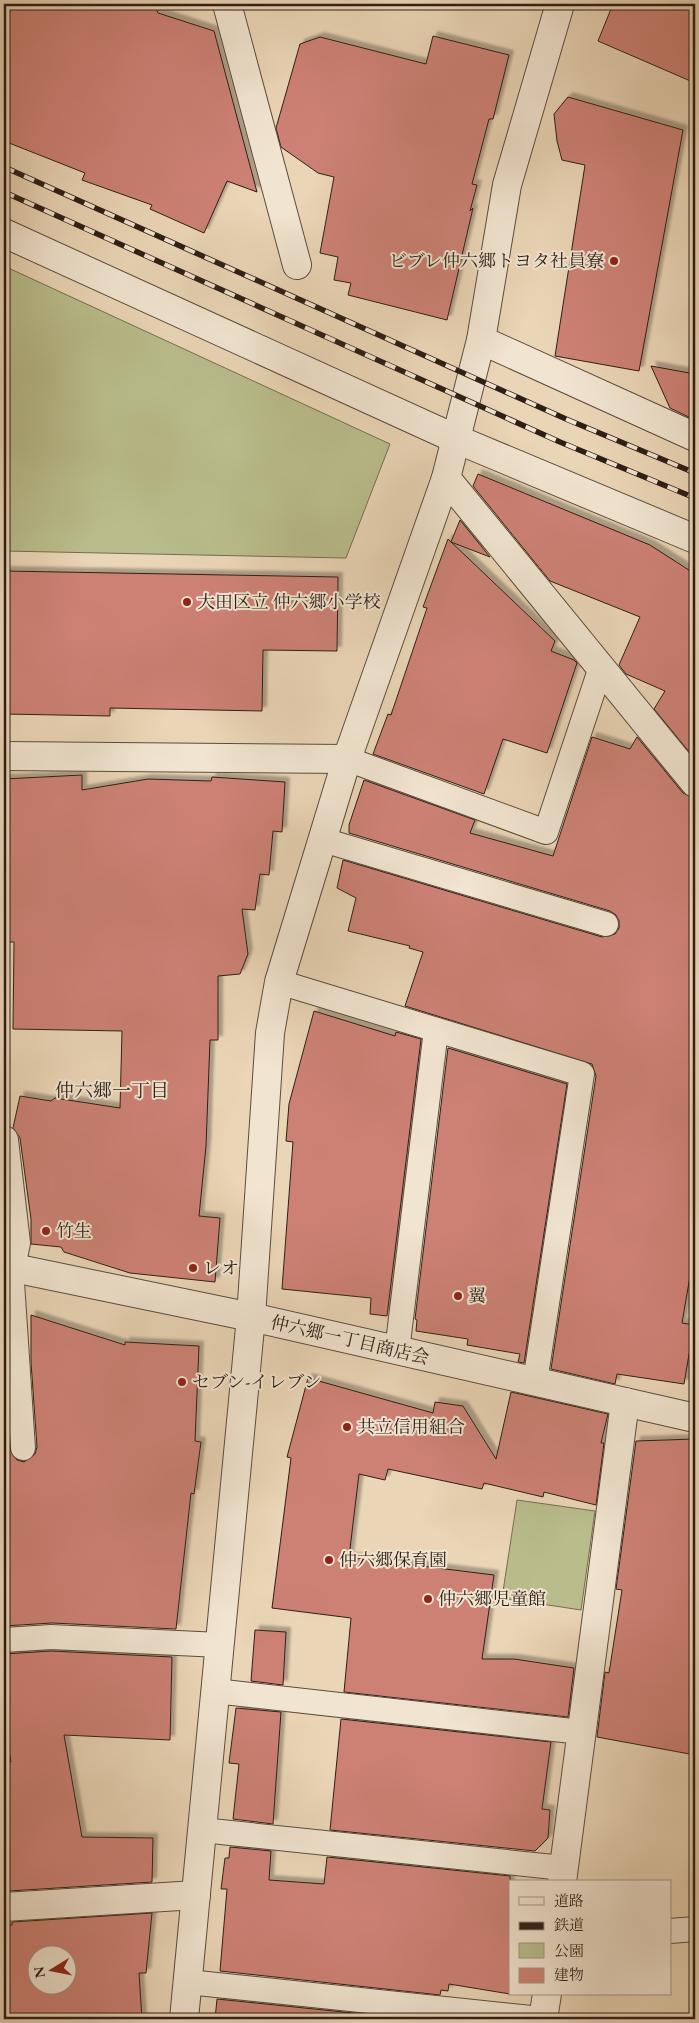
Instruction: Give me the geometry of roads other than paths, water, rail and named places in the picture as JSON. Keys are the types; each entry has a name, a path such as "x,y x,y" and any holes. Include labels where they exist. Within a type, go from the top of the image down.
{"street":[{"path":"227,4 297,265"},
{"path":"184,2019 250,1317 270,1033 279,982 347,759 446,478 481,340 507,185 560,4"},
{"path":"4,233 456,439 695,539"},
{"path":"481,340 695,437"},
{"path":"446,478 695,783"},
{"path":"4,756 347,759"},
{"path":"4,1140 16,1244 8,1266"},
{"name":"仲六郷一丁目商店会","path":"8,1266 250,1317 695,1418"},
{"path":"562,1875 625,1402"},
{"path":"4,1907 196,1895"},
{"path":"542,2019 547,1996"}],"lane":[{"path":"347,759 546,832 601,668"},
{"path":"323,840 606,924"},
{"path":"279,982 582,1074 535,1382"},
{"path":"397,1351 436,1030"},
{"path":"8,1266 23,1448"},
{"path":"4,1640 51,1637 220,1645"},
{"path":"215,1691 581,1732"},
{"path":"202,1830 562,1875"},
{"path":"672,1931 695,1929"},
{"path":"188,1982 542,2019"}],"railway":[{"path":"4,167 566,419 695,473"},
{"path":"4,192 560,442 695,498"}],"place":[{"name":"ビブレ仲六郷トヨタ社員寮","path":"614,261"},
{"name":"大田区立 仲六郷小学校","path":"187,602"},
{"name":"竹生","path":"46,1231"},
{"name":"レオ","path":"193,1268"},
{"name":"翼","path":"458,1296"},
{"name":"セブン-イレブン","path":"182,1382"},
{"name":"共立信用組合","path":"347,1427"},
{"name":"仲六郷保育園","path":"329,1560"},
{"name":"仲六郷児童館","path":"428,1599"}],"district":[{"name":"仲六郷一丁目","path":"112,1090"}]}
